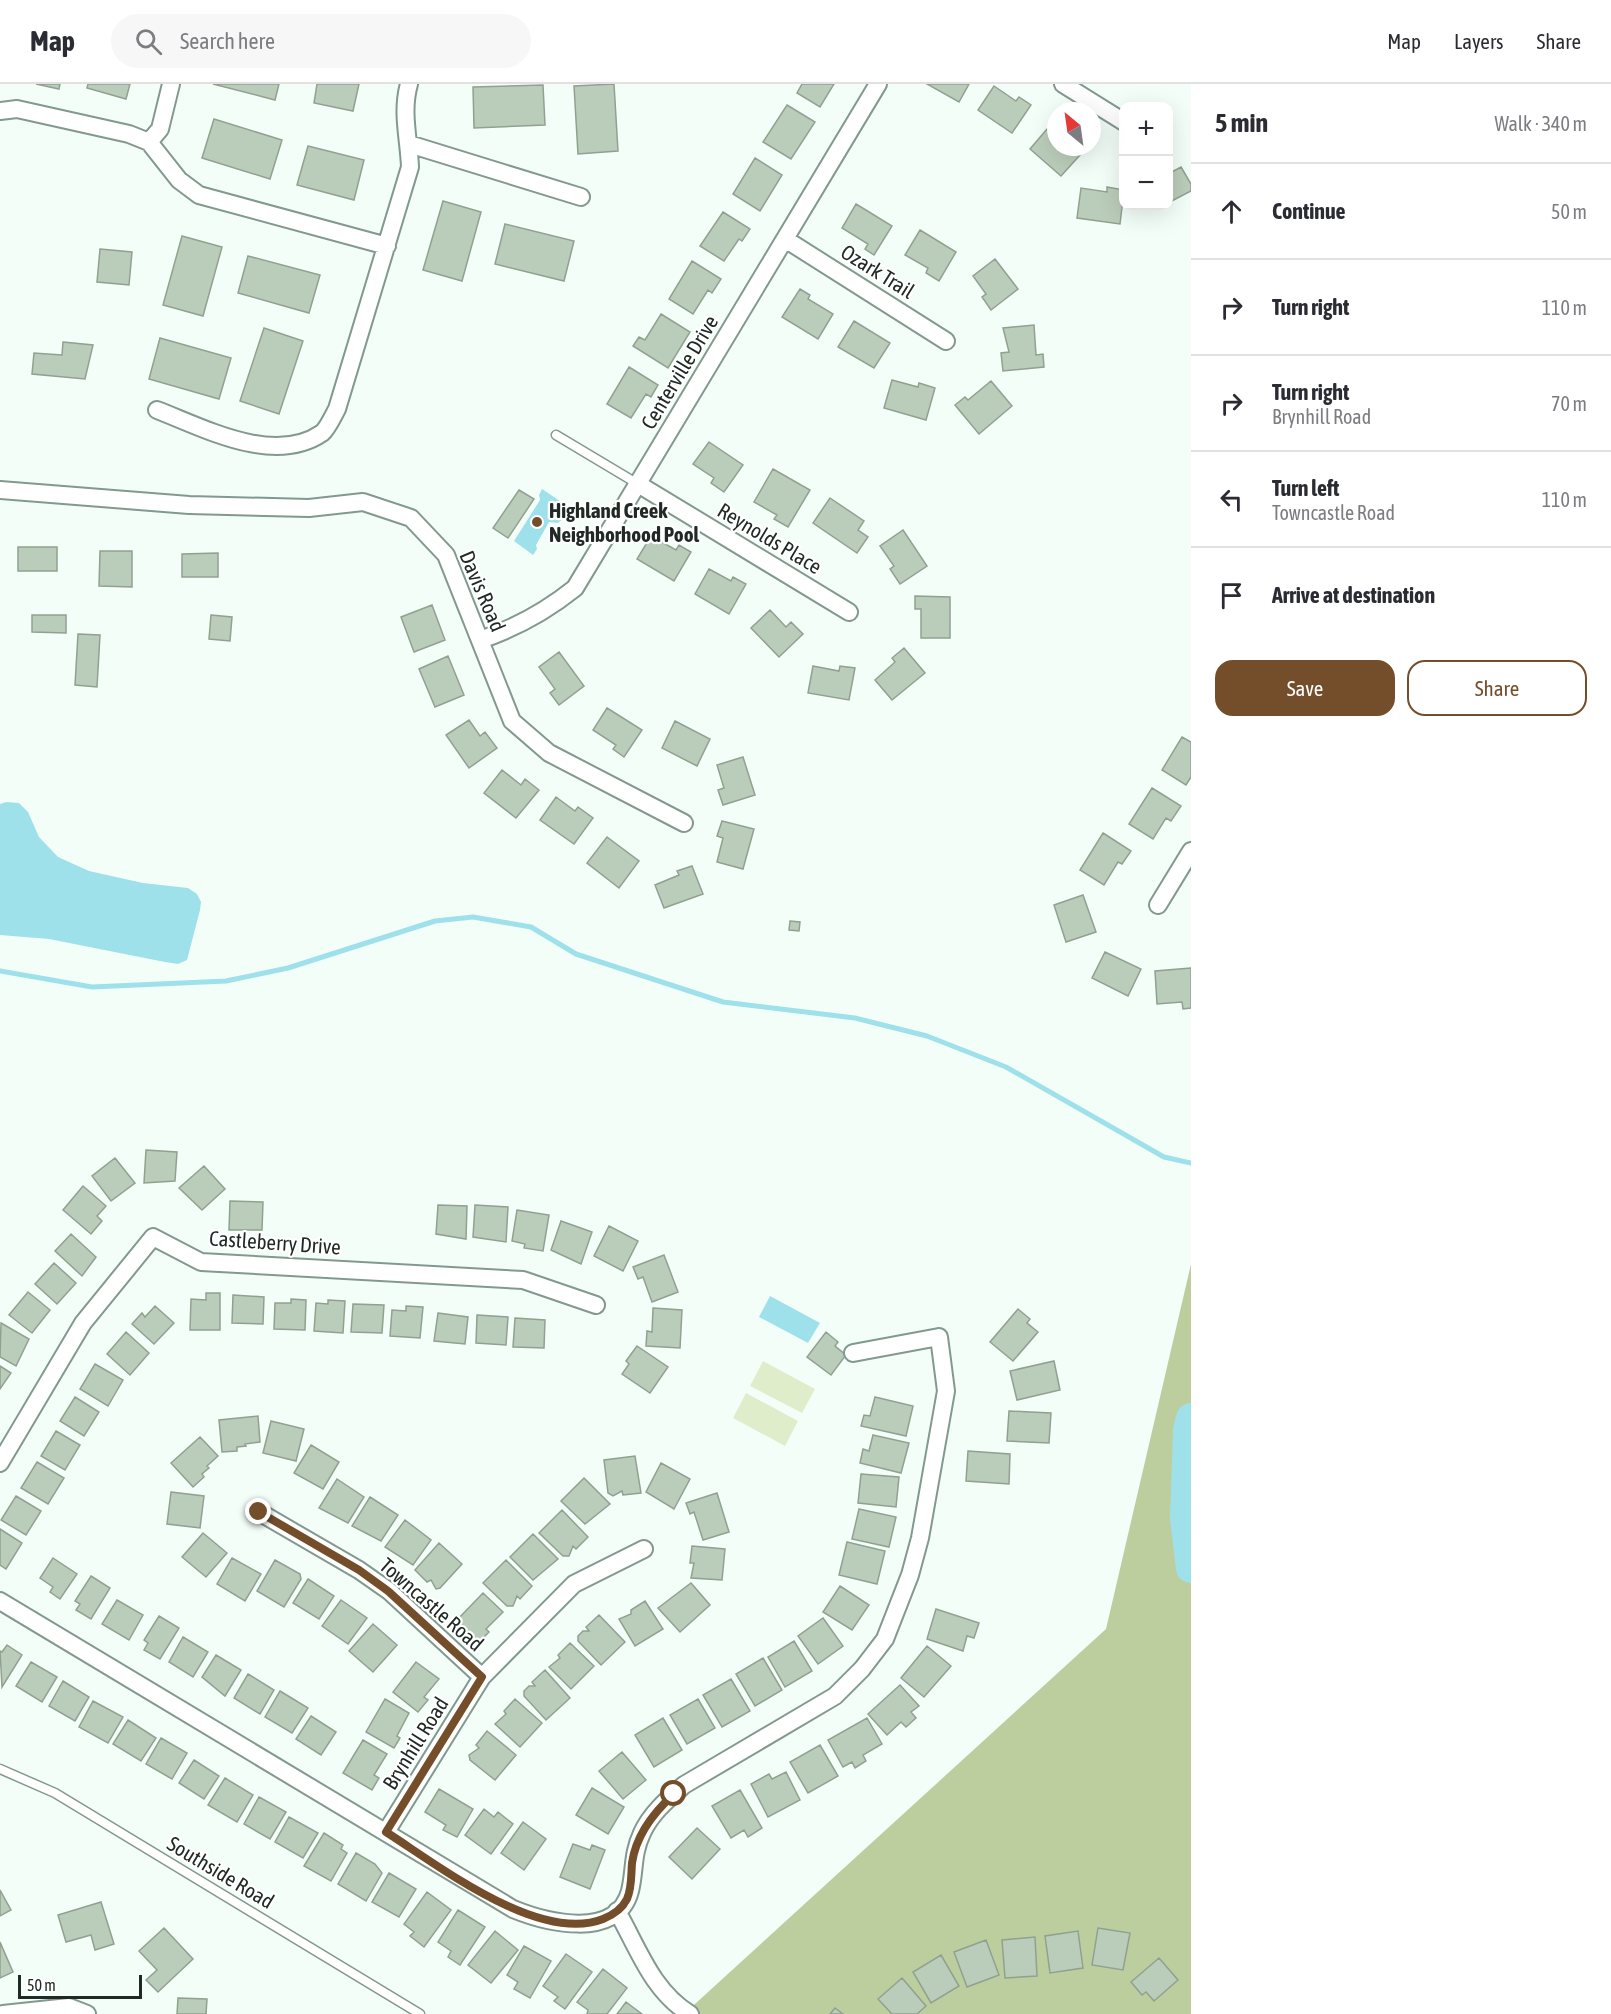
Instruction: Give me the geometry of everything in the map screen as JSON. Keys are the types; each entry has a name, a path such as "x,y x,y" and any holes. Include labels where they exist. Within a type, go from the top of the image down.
{"street":[{"path":"149,142 160,129 171,84"},
{"path":"157,410 249,443 275,446 302,442 324,432 337,409 410,167 405,118 409,84"},
{"name":"Centerville Drive","path":"480,640 549,610 575,588 878,84"},
{"path":"1063,84 1119,119"},
{"path":"0,111 17,109 129,134 149,142 179,180 198,195 387,246"},
{"path":"409,144 581,197"},
{"name":"Ozark Trail","path":"785,239 946,341"},
{"name":"Reynolds Place","path":"638,484 849,612"},
{"name":"Davis Road","path":"0,490 189,505 309,508 363,502 411,518 446,555 512,721 549,753 684,823"},
{"path":"1158,905 1191,851"},
{"name":"Castleberry Drive","path":"0,1463 83,1323 153,1237 201,1262 523,1280 596,1305"},
{"path":"0,1601 513,1909 536,1918 582,1924 617,1911 630,1891 632,1862 643,1831 663,1804 684,1785 835,1696 872,1657 885,1639 897,1614 920,1538 946,1391 939,1337 853,1353"},
{"name":"Towncastle Road","path":"259,1512 359,1570 388,1591 482,1677"},
{"name":"Brynhill Road","path":"386,1832 482,1677 574,1584 644,1549"},
{"path":"617,1911 660,1989 674,2004 690,2014"},
{"path":"3,2014 69,2007 87,2014"}],"lane":[{"path":"556,435 638,484"},
{"name":"Southside Road","path":"0,1768 55,1793 420,2014"}],"green space":[{"path":"1191,1264 1191,2014 684,2014 1106,1629"},
{"path":"763,1361 815,1389 802,1413 750,1386"},
{"path":"746,1393 798,1421 785,1446 733,1418"}],"water":[{"name":"Highland Creek Neighborhood Pool","path":"542,489 566,505 566,516 558,523 549,522 533,555 514,541 540,500 539,495"},
{"path":"19,803 28,812 39,837 58,857 89,871 143,883 188,888 197,894 201,902 200,910 187,960 178,964 49,939 0,935 0,804"},
{"path":"770,1296 820,1323 808,1343 759,1317"}],"building":[{"path":"36,84 60,84 59,89"},
{"path":"88,84 130,84 126,99 87,88"},
{"path":"213,84 279,84 275,100"},
{"path":"317,84 359,84 353,111 314,103"},
{"path":"614,84 618,151 578,154 574,86"},
{"path":"802,84 834,84 820,107 797,93"},
{"path":"927,84 969,84 959,102"},
{"path":"543,85 545,125 474,128 473,87"},
{"path":"994,86 1016,101 1019,97 1031,105 1012,133 978,110"},
{"path":"787,105 815,122 791,159 763,142"},
{"path":"214,119 282,140 270,179 202,158"},
{"path":"1047,129 1047,156 1079,156 1061,176 1030,149"},
{"path":"308,146 364,160 354,200 297,185"},
{"path":"755,158 782,175 760,211 733,194"},
{"path":"1181,167 1191,184 1191,191 1173,200 1173,171"},
{"path":"1107,187 1119,189 1119,210 1122,210 1120,224 1077,218 1081,188 1107,192"},
{"path":"443,201 481,212 462,281 423,270"},
{"path":"856,204 892,226 874,255 865,249 868,244 842,228"},
{"path":"723,212 750,229 742,241 739,239 724,261 700,246"},
{"path":"505,224 574,241 564,281 495,264"},
{"path":"920,230 956,252 939,281 926,273 928,268 905,255"},
{"path":"182,236 222,247 203,316 163,305"},
{"path":"100,249 132,252 129,285 97,282"},
{"path":"248,256 320,275 309,313 238,293"},
{"path":"995,259 1018,289 991,310 982,297 986,294 973,276"},
{"path":"692,261 721,279 712,293 708,290 693,314 669,299"},
{"path":"800,289 810,295 808,299 833,314 818,339 782,317"},
{"path":"661,314 690,332 668,368 633,346 639,337 645,340"},
{"path":"854,321 890,343 874,368 838,347"},
{"path":"1034,325 1036,355 1043,354 1044,367 1003,371 1001,353 1009,352 1003,328"},
{"path":"264,328 303,341 279,414 240,401"},
{"path":"160,338 231,358 219,399 149,379"},
{"path":"63,342 93,345 85,379 32,374 34,353 62,355"},
{"path":"629,367 658,385 651,397 646,394 631,418 607,404"},
{"path":"892,380 918,387 919,383 935,388 926,420 884,408"},
{"path":"991,381 1012,406 979,434 955,405 965,397 968,400"},
{"path":"709,442 743,465 724,492 711,483 714,478 693,464"},
{"path":"773,469 810,490 788,527 774,519 777,515 754,502"},
{"path":"519,490 534,499 508,538 493,528"},
{"path":"830,498 864,521 858,530 868,537 857,553 813,523"},
{"path":"903,530 927,566 900,584 890,569 894,566 880,546"},
{"path":"651,536 676,550 679,545 691,552 674,581 637,559"},
{"path":"18,547 57,547 57,571 18,571"},
{"path":"100,551 132,551 132,587 99,586"},
{"path":"218,553 218,577 182,577 182,554"},
{"path":"709,569 731,581 733,577 746,584 729,614 695,594"},
{"path":"915,596 950,597 950,638 921,638 921,609 915,609"},
{"path":"432,605 445,640 414,652 401,617"},
{"path":"770,610 786,627 791,622 803,634 779,657 751,628"},
{"path":"32,615 66,615 66,633 32,632"},
{"path":"211,615 232,617 230,641 209,639"},
{"path":"78,634 100,635 97,687 75,685"},
{"path":"904,648 925,673 892,700 875,680 895,662 892,658"},
{"path":"559,652 584,686 559,705 550,693 555,689 539,667"},
{"path":"448,656 464,695 435,707 419,669"},
{"path":"813,666 839,671 840,666 855,668 849,700 808,693"},
{"path":"607,708 642,730 624,757 613,749 616,745 593,730"},
{"path":"469,720 480,736 485,732 497,748 469,768 446,735"},
{"path":"675,721 710,739 697,766 662,748"},
{"path":"1182,737 1191,742 1191,777 1186,785 1162,770"},
{"path":"743,757 755,795 723,805 718,790 724,788 717,765"},
{"path":"502,770 521,785 525,779 539,790 516,818 484,793"},
{"path":"1152,788 1181,806 1171,821 1166,818 1153,839 1129,824"},
{"path":"556,797 575,811 578,807 593,818 574,844 540,820"},
{"path":"722,821 754,829 743,869 717,862 723,838 717,836"},
{"path":"1103,833 1131,851 1122,864 1118,862 1104,885 1080,870"},
{"path":"607,837 639,861 619,888 587,863"},
{"path":"692,866 703,894 664,908 655,885 679,875 677,871"},
{"path":"1083,895 1096,932 1066,942 1054,905"},
{"path":"790,921 800,922 799,931 789,930"},
{"path":"1105,952 1141,969 1128,996 1092,978"},
{"path":"1191,968 1191,1008 1183,1009 1182,1002 1157,1004 1155,971"},
{"path":"146,1150 177,1152 175,1181 144,1183"},
{"path":"115,1158 135,1183 111,1201 92,1176"},
{"path":"204,1166 225,1189 202,1210 179,1188"},
{"path":"83,1186 106,1206 97,1216 102,1221 91,1234 63,1210"},
{"path":"230,1201 263,1202 262,1230 229,1230"},
{"path":"438,1205 467,1206 466,1239 436,1234"},
{"path":"475,1205 508,1207 506,1242 473,1237"},
{"path":"517,1210 549,1215 543,1251 524,1248 525,1244 512,1241"},
{"path":"561,1221 592,1232 581,1264 551,1250"},
{"path":"609,1226 638,1241 623,1271 594,1256"},
{"path":"71,1234 96,1257 82,1276 55,1251"},
{"path":"664,1255 678,1292 652,1302 643,1277 638,1279 633,1267"},
{"path":"54,1263 76,1283 57,1304 35,1284"},
{"path":"28,1292 50,1310 32,1333 9,1315"},
{"path":"206,1293 220,1293 220,1330 190,1330 191,1299 206,1300"},
{"path":"233,1295 264,1297 263,1324 232,1323"},
{"path":"291,1299 306,1300 305,1330 274,1329 275,1303 291,1303"},
{"path":"328,1300 345,1301 343,1333 314,1331 316,1303 328,1304"},
{"path":"353,1304 384,1305 382,1333 351,1332"},
{"path":"155,1306 174,1323 154,1344 132,1324 142,1313 145,1317"},
{"path":"406,1306 423,1307 420,1338 390,1336 392,1310 406,1311"},
{"path":"653,1308 682,1310 680,1348 646,1346 647,1331 652,1332"},
{"path":"1018,1309 1030,1319 1027,1323 1038,1332 1013,1361 990,1342"},
{"path":"438,1313 468,1317 465,1344 434,1341"},
{"path":"477,1315 508,1317 506,1345 476,1343"},
{"path":"515,1318 545,1320 544,1348 513,1347"},
{"path":"1,1323 29,1339 16,1366 0,1357"},
{"path":"126,1332 149,1353 130,1375 107,1354"},
{"path":"826,1332 838,1342 835,1346 846,1355 831,1375 807,1357"},
{"path":"637,1346 668,1367 650,1393 622,1374 629,1364 626,1361"},
{"path":"1054,1361 1060,1390 1017,1400 1010,1371"},
{"path":"95,1364 123,1380 108,1406 80,1389"},
{"path":"0,1366 11,1373 0,1389"},
{"path":"75,1397 99,1412 84,1436 60,1421"},
{"path":"875,1397 913,1406 906,1436 861,1426 864,1415 870,1416"},
{"path":"1009,1411 1051,1413 1049,1443 1007,1441"},
{"path":"258,1416 260,1442 237,1447 237,1451 222,1452 219,1420"},
{"path":"271,1421 304,1429 296,1461 263,1453"},
{"path":"56,1431 80,1445 65,1470 41,1456"},
{"path":"873,1435 909,1443 901,1473 860,1463 863,1449 869,1451"},
{"path":"200,1437 218,1456 207,1466 209,1468 202,1474 204,1477 193,1487 171,1463"},
{"path":"311,1445 339,1462 323,1489 294,1473"},
{"path":"968,1451 1010,1454 1009,1484 966,1481"},
{"path":"635,1456 641,1493 623,1495 622,1491 613,1496 608,1493 604,1460"},
{"path":"37,1462 64,1478 48,1504 21,1488"},
{"path":"661,1463 690,1479 674,1509 646,1492"},
{"path":"861,1474 899,1477 896,1507 858,1503"},
{"path":"584,1478 610,1504 585,1524 561,1501"},
{"path":"337,1479 364,1497 348,1523 319,1508"},
{"path":"171,1492 204,1496 200,1528 167,1524"},
{"path":"717,1493 729,1532 703,1540 694,1512 690,1514 686,1503"},
{"path":"16,1496 41,1511 26,1535 1,1520"},
{"path":"370,1497 398,1515 381,1541 352,1526"},
{"path":"859,1509 896,1517 889,1547 852,1539"},
{"path":"562,1510 588,1537 576,1549 573,1546 569,1556 563,1556 539,1533"},
{"path":"405,1520 431,1540 413,1565 385,1547"},
{"path":"0,1529 22,1543 6,1569 0,1565"},
{"path":"203,1533 227,1553 206,1577 182,1557"},
{"path":"533,1534 558,1559 533,1580 510,1557"},
{"path":"847,1542 885,1551 877,1584 839,1575"},
{"path":"439,1543 462,1564 440,1588 436,1589 431,1580 427,1582 415,1570"},
{"path":"692,1546 725,1549 722,1580 691,1578 694,1563 690,1563"},
{"path":"53,1558 77,1574 60,1599 50,1592 53,1587 40,1578"},
{"path":"232,1558 261,1574 245,1601 217,1584"},
{"path":"275,1560 300,1574 301,1579 284,1607 257,1591"},
{"path":"506,1560 532,1586 520,1599 517,1596 513,1606 507,1606 483,1583"},
{"path":"91,1576 110,1588 91,1619 76,1610 80,1604 75,1601"},
{"path":"308,1579 334,1596 319,1619 293,1603"},
{"path":"691,1583 710,1605 680,1632 658,1608"},
{"path":"840,1586 869,1605 852,1630 823,1612"},
{"path":"483,1593 503,1612 486,1629 489,1632 479,1642 457,1620"},
{"path":"117,1600 143,1615 129,1640 102,1624"},
{"path":"341,1600 367,1618 348,1644 322,1626"},
{"path":"645,1601 663,1629 635,1646 619,1619 631,1614 631,1610"},
{"path":"936,1609 979,1623 974,1638 967,1636 963,1651 927,1639"},
{"path":"599,1615 625,1642 601,1665 578,1641 578,1636 583,1631 589,1631 586,1627"},
{"path":"159,1616 179,1628 160,1659 144,1650 148,1643 144,1640"},
{"path":"823,1618 843,1646 818,1664 798,1636"},
{"path":"373,1624 397,1645 373,1672 349,1651"},
{"path":"183,1637 208,1652 193,1677 169,1662"},
{"path":"794,1641 812,1671 785,1687 768,1657"},
{"path":"570,1643 594,1666 571,1689 549,1667 560,1658 558,1655"},
{"path":"7,1645 22,1655 2,1687 0,1651 2,1652"},
{"path":"927,1646 951,1666 924,1697 901,1678"},
{"path":"216,1655 241,1670 225,1696 202,1677"},
{"path":"763,1658 782,1690 755,1706 736,1674"},
{"path":"31,1662 57,1677 42,1702 16,1686"},
{"path":"416,1662 439,1679 424,1697 428,1700 418,1712 393,1692"},
{"path":"545,1670 570,1698 546,1720 524,1696 524,1691 529,1686 535,1686 532,1682"},
{"path":"248,1674 274,1690 260,1714 234,1698"},
{"path":"731,1679 750,1711 722,1727 703,1695"},
{"path":"63,1681 89,1697 75,1721 49,1706"},
{"path":"900,1685 919,1706 911,1712 916,1718 906,1727 901,1722 887,1735 868,1714"},
{"path":"280,1691 308,1708 292,1733 265,1717"},
{"path":"385,1699 409,1713 397,1736 400,1738 394,1748 366,1732"},
{"path":"515,1699 542,1723 520,1747 495,1724 506,1714 504,1711"},
{"path":"698,1699 715,1728 687,1744 670,1715"},
{"path":"93,1701 123,1717 108,1743 79,1727"},
{"path":"311,1716 336,1732 321,1755 296,1739"},
{"path":"663,1718 682,1750 654,1767 635,1735"},
{"path":"867,1718 882,1744 863,1755 866,1761 855,1768 852,1762 843,1767 828,1740"},
{"path":"128,1720 156,1738 141,1761 113,1744"},
{"path":"487,1731 516,1755 495,1780 470,1760 469,1755 479,1748 476,1745"},
{"path":"161,1738 187,1753 172,1779 146,1764"},
{"path":"363,1740 387,1754 374,1775 379,1778 372,1790 343,1773"},
{"path":"820,1745 838,1776 808,1793 790,1762"},
{"path":"622,1752 646,1780 623,1799 599,1771"},
{"path":"194,1760 219,1776 204,1799 179,1783"},
{"path":"786,1772 800,1800 768,1817 751,1784 769,1774 772,1779"},
{"path":"225,1778 253,1795 237,1822 208,1805"},
{"path":"592,1788 624,1807 608,1834 576,1815"},
{"path":"439,1789 473,1809 457,1837 443,1830 446,1825 425,1812"},
{"path":"740,1790 762,1828 748,1837 744,1830 731,1838 712,1806"},
{"path":"259,1797 286,1812 270,1839 244,1824"},
{"path":"484,1809 494,1817 498,1812 513,1824 491,1854 465,1835"},
{"path":"289,1817 318,1833 303,1858 275,1842"},
{"path":"523,1822 546,1839 524,1870 501,1853"},
{"path":"697,1828 720,1849 692,1879 669,1857"},
{"path":"324,1833 343,1845 341,1849 347,1853 331,1881 304,1866"},
{"path":"573,1844 590,1850 592,1845 605,1850 590,1889 560,1877"},
{"path":"356,1853 375,1864 382,1873 366,1901 338,1884"},
{"path":"389,1873 416,1889 399,1917 372,1902"},
{"path":"0,1890 11,1910 0,1916"},
{"path":"427,1892 451,1910 424,1947 410,1936 414,1932 404,1924"},
{"path":"101,1902 114,1944 95,1950 91,1935 66,1942 58,1915"},
{"path":"458,1910 485,1927 460,1965 448,1957 451,1951 438,1942"},
{"path":"164,1928 193,1959 158,1992 146,1980 157,1970 139,1951"},
{"path":"1098,1928 1130,1933 1123,1970 1092,1965"},
{"path":"495,1931 518,1950 491,1983 468,1965"},
{"path":"1078,1931 1083,1968 1050,1973 1045,1936"},
{"path":"1035,1937 1037,1976 1005,1978 1002,1940"},
{"path":"986,1940 999,1975 967,1987 954,1952"},
{"path":"0,1942 13,1972 0,1978"},
{"path":"524,1946 551,1961 530,1998 514,1989 518,1982 507,1975"},
{"path":"566,1954 592,1972 565,2009 554,2001 558,1997 543,1986"},
{"path":"941,1955 959,1986 931,2003 913,1972"},
{"path":"1159,1958 1178,1980 1154,2001 1146,1992 1142,1995 1131,1982"},
{"path":"603,1969 627,1988 607,2014 587,2014 588,2010 577,2002"},
{"path":"902,1978 926,2006 917,2014 892,2014 878,1999"},
{"path":"178,1998 207,1999 206,2014 177,2014"},
{"path":"626,2002 642,2014 617,2014"},
{"path":"835,2008 843,2014 830,2014"}],"waterway":[{"path":"0,971 92,987 226,981 288,968 435,921 473,917 531,927 576,954 723,1002 855,1018 927,1036 1006,1067 1164,1157 1191,1163"},
{"path":"1191,1418 1188,1430 1185,1518 1191,1568"}],"place":[{"name":"Highland Creek Neighborhood Pool","path":"537,522"}],"route":[{"path":"259,1512 359,1570 388,1591 482,1677 386,1832 513,1909 536,1918 559,1923 582,1924 607,1917 625,1902 630,1891 632,1862 643,1831 651,1818 674,1794"}]}
